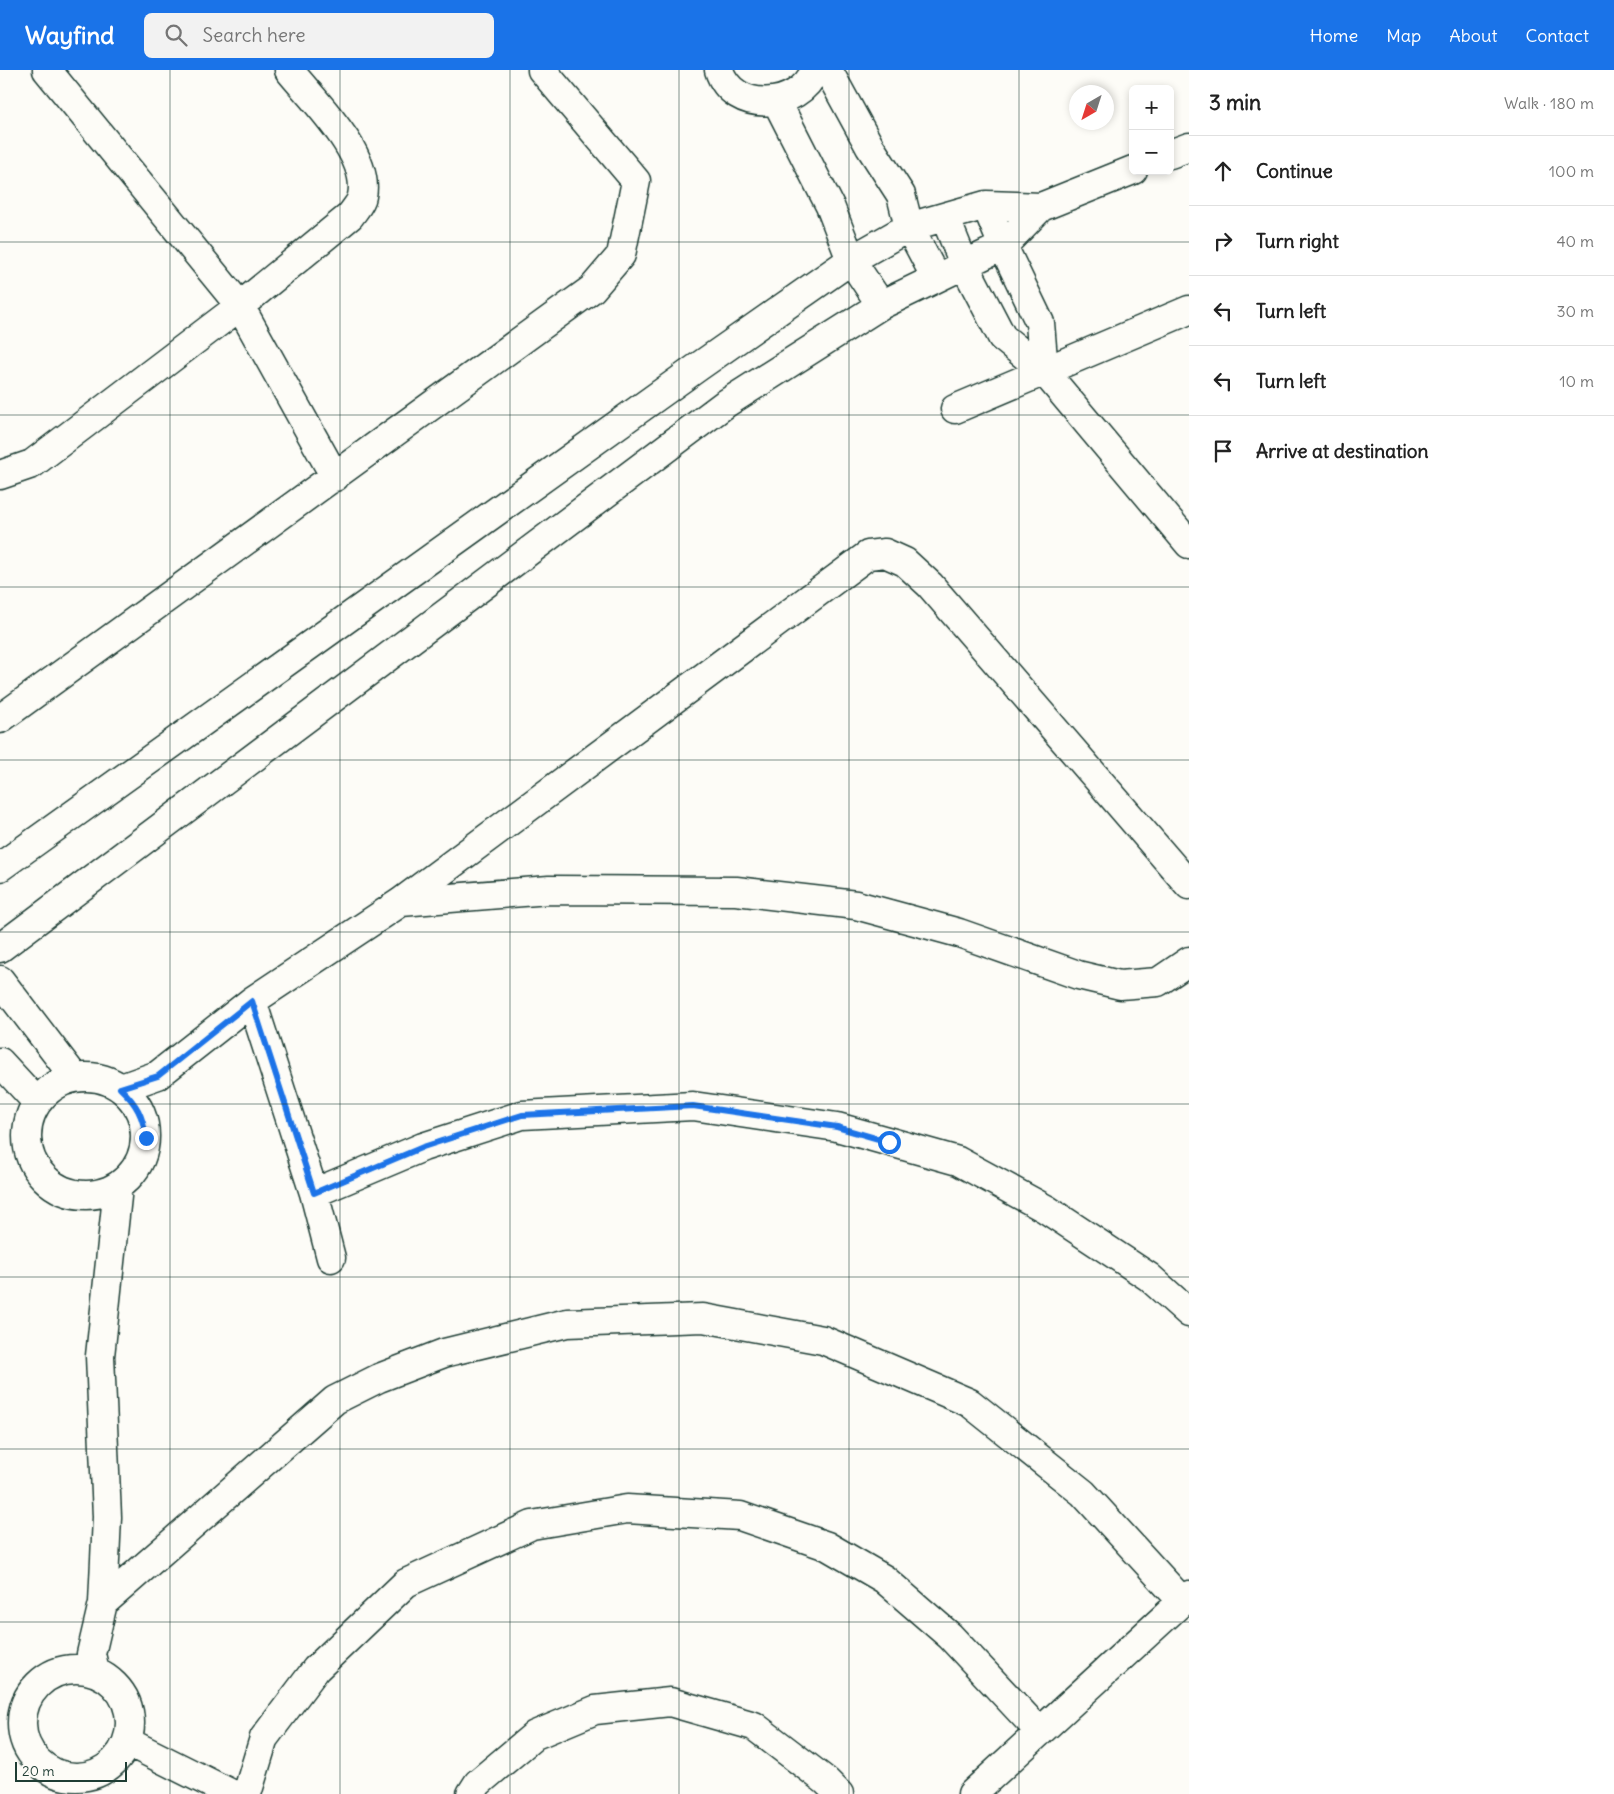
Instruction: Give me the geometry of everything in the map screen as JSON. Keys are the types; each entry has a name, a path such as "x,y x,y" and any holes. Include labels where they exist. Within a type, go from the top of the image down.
{"street":[{"path":"47,70 240,306 334,477"},
{"path":"0,475 32,464 240,306 350,216 362,198 363,176 348,142 288,70"},
{"path":"0,719 592,289 621,255 636,181 542,70"},
{"path":"718,70 731,88 744,98 761,102 777,102 792,96 805,86 815,70"},
{"path":"828,70 870,147 900,195 909,227 936,278"},
{"path":"777,102 830,206 851,260 881,304"},
{"path":"1174,153 1189,147"},
{"path":"0,867 851,260 909,227 986,205 1041,206 1129,172"},
{"path":"986,205 1002,246 1040,322 1044,371"},
{"path":"0,948 725,404 881,304 1002,246 1041,206"},
{"path":"945,217 964,264 1002,337 1044,371 1178,513 1189,544"},
{"path":"954,409 1189,310"},
{"path":"120,1088 158,1076 252,1001 401,902 868,555 885,553 905,562 930,585 1189,885"},
{"path":"401,902 549,890 736,890 856,905 959,933 1078,975 1120,985 1158,982 1189,960"},
{"path":"0,980 75,1078"},
{"path":"252,1001 314,1193 331,1258"},
{"path":"0,1062 37,1102"},
{"path":"91,1077 106,1080 120,1088 135,1102 143,1119 146,1138 142,1158 133,1175 118,1187 99,1195 79,1196 59,1190 43,1178 31,1160 26,1141 28,1120 37,1102 47,1090 60,1082 75,1078 91,1077"},
{"path":"314,1193 423,1147 522,1115 693,1106 837,1127 958,1161 1046,1209 1149,1277 1189,1313"},
{"path":"94,1671 91,1654 102,1603 107,1517 100,1356 118,1187"},
{"path":"102,1603 335,1400 379,1378 444,1353 567,1323 703,1318 823,1340 970,1403 1083,1493 1186,1598 972,1794"},
{"path":"247,1794 264,1738 316,1668 406,1583 532,1526 627,1509 740,1516 827,1546 884,1579 950,1636 1040,1732"},
{"path":"73,1668 94,1671 113,1682 125,1700 131,1720 128,1742 117,1760 100,1773 55,1785 26,1748 21,1727 24,1705 34,1686 52,1673 73,1668"},
{"path":"471,1794 478,1783 534,1735 596,1710 670,1702 754,1726 826,1781 839,1794"},
{"path":"128,1742 232,1794"}],"route":[{"path":"146,1138 143,1119 135,1102 120,1088 158,1076 252,1001 272,1068 314,1193 423,1147 522,1115 693,1106 837,1127 889,1142"}]}
